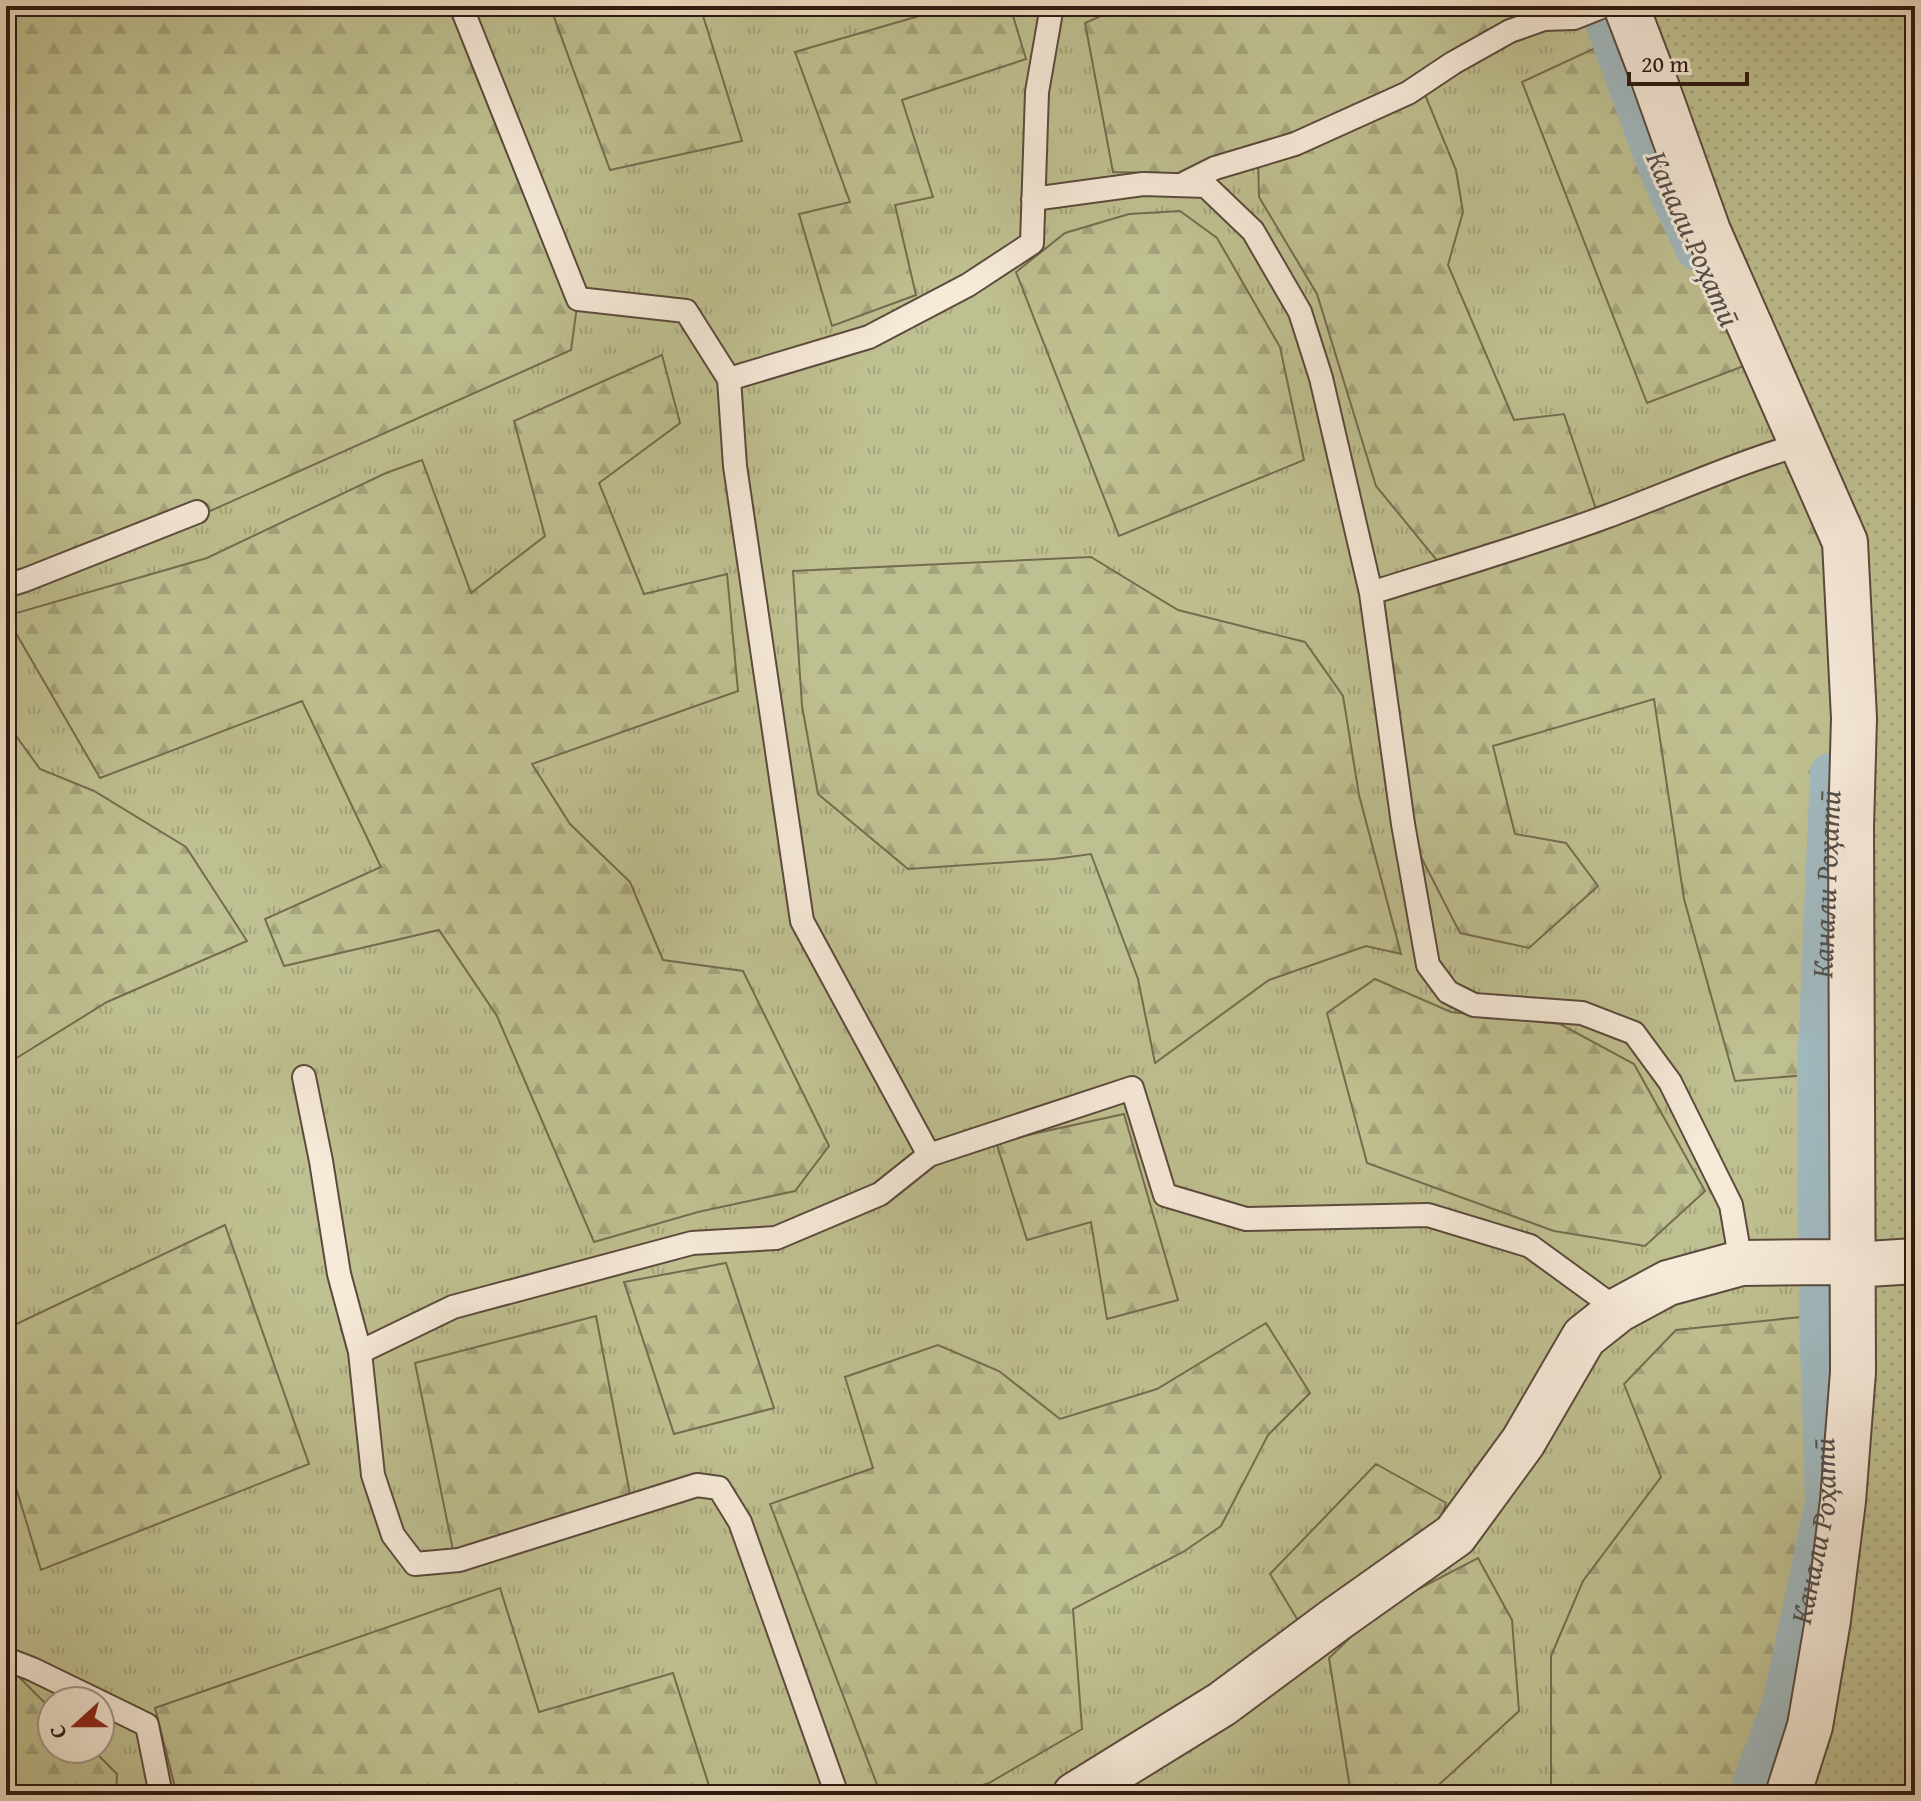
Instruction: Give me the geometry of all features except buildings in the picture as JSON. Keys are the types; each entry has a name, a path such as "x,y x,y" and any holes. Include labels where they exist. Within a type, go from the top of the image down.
{"street":[{"path":"1626,6 1786,449 1845,542 1854,718 1851,827 1853,1104 1842,1263 1853,1372 1843,1501 1828,1620 1810,1726 1788,1795"},
{"path":"1075,1795 1222,1704 1455,1535 1523,1442 1584,1337 1618,1310 1668,1283 1751,1262 1915,1261"}],"lane":[{"path":"461,6 578,299 686,311 729,379 735,466 802,921 929,1155"},
{"path":"729,379 869,337 968,285 1032,243 1037,92 1052,6"},
{"path":"1181,184 1215,168 1295,144 1408,93 1510,31 1544,19 1574,18 1604,6"},
{"path":"1033,199 1143,184 1206,186 1253,231 1300,312 1321,378 1371,593 1403,824 1428,965 1448,992 1474,1005 1582,1013 1634,1033 1670,1082 1731,1205 1751,1262"},
{"path":"1371,593 1498,555 1786,449"},
{"path":"6,586 197,512"},
{"path":"304,1077 339,1274 360,1352 373,1475 393,1535 415,1564 459,1560 697,1485 719,1488 740,1522 837,1795"},
{"path":"360,1352 453,1307 692,1243 776,1238 880,1194 929,1155 1132,1088 1165,1195 1246,1219 1428,1215 1530,1246 1618,1310"},
{"path":"6,1659 64,1685"},
{"path":"116,1710 147,1725 161,1795"}],"green space":[{"path":"6,6 1595,6 1662,175 1782,437 1824,550 1826,1503 1749,1795 6,1795"},
{"path":"6,6 461,6 578,299 571,350 163,532 6,579"},
{"path":"550,6 700,6 742,141 610,170"},
{"path":"924,6 1010,6 1026,59 902,100 933,197 895,205 916,295 832,326 799,214 850,202 795,52 926,14"},
{"path":"1123,6 1566,6 1568,12 1423,90 1456,170 1463,212 1448,265 1514,420 1564,414 1601,524 1788,453 1824,550 1837,655 1818,1074 1735,1081 1684,899 1654,699 1493,746 1515,834 1566,843 1598,886 1529,948 1460,933 1416,847 1384,601 1449,575 1376,486 1317,294 1259,197 1258,155 1205,174 1113,172 1085,23"},
{"path":"1595,6 1915,6 1915,1795 1749,1795 1783,1705 1826,1503 1820,1315 1818,1074 1837,655 1824,550 1782,437 1608,42"},
{"path":"1608,42 1662,175 1749,364 1647,403 1522,82"},
{"path":"1180,211 1217,238 1280,347 1304,460 1119,536 1016,272 1065,233 1129,214"},
{"path":"662,355 680,423 599,483 644,594 727,574 738,691 532,764 570,824 630,882 663,960 743,971 829,1146 795,1191 698,1212 594,1242 497,1016 439,930 284,966 265,919 381,867 302,701 100,778 6,616 207,558 386,473 422,460 471,593 545,536 514,421"},
{"path":"1091,557 1178,610 1305,642 1343,696 1359,795 1401,954 1366,946 1269,980 1155,1063 1138,979 1091,854 908,869 818,794 802,706 793,571"},
{"path":"6,722 40,769 94,791 186,847 247,941 107,1002 6,1066"},
{"path":"1375,979 1451,1012 1560,1024 1634,1064 1705,1191 1645,1246 1554,1231 1367,1163 1327,1013"},
{"path":"1124,1114 1178,1300 1107,1319 1091,1222 1027,1240 996,1142"},
{"path":"225,1225 309,1464 41,1570 6,1455 6,1329"},
{"path":"726,1263 774,1408 674,1434 624,1282"},
{"path":"1820,1315 1826,1503 1783,1705 1749,1795 1551,1795 1551,1656 1583,1581 1661,1477 1624,1384 1676,1330"},
{"path":"596,1316 630,1494 453,1550 415,1363"},
{"path":"1266,1323 1310,1393 1268,1435 1221,1526 1183,1552 1073,1609 1082,1729 989,1783 950,1795 881,1795 770,1504 873,1468 845,1377 938,1345 999,1371 1060,1419 1157,1389"},
{"path":"1376,1464 1446,1503 1431,1553 1311,1642 1270,1574"},
{"path":"1478,1558 1512,1620 1519,1711 1430,1793 1351,1794 1329,1658 1380,1609"},
{"path":"500,1588 539,1712 673,1673 712,1795 177,1795 155,1708"},
{"path":"6,1671 18,1676 36,1694 36,1765 108,1765 117,1774 116,1795 6,1795"}],"waterway":[{"name":"Канали Роҳатӣ","path":"1600,6 1662,175 1697,250"},
{"name":"Канали Роҳатӣ","path":"1749,1795 1783,1705 1826,1503 1820,1315 1818,1074 1831,774"}]}
